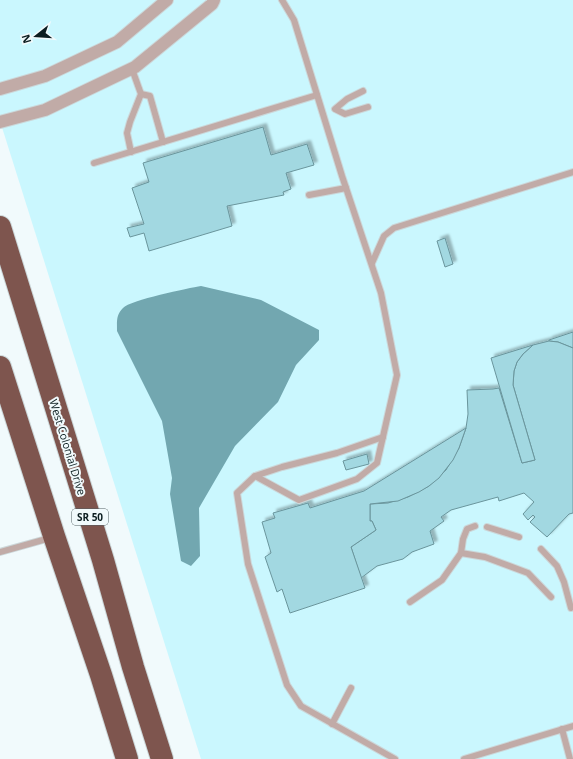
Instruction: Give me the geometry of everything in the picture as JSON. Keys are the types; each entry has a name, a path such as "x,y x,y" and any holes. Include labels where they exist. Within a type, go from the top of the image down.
{"highway":[{"name":"West Colonial Drive","path":"0,226 103,560 162,759"},
{"path":"0,367 54,536 101,674 127,759"}],"street":[{"path":"0,89 45,76 117,42 167,0"},
{"path":"0,122 45,110 132,69 212,4 214,0"}],"lane":[{"path":"255,476 299,500 357,479 377,463 397,375 382,293 346,188 294,20 282,0"},
{"path":"131,152 127,133 141,94 132,69"},
{"path":"322,111 335,109 347,99 363,91"},
{"path":"141,94 150,96 163,142"},
{"path":"94,163 317,95"},
{"path":"335,109 345,114 368,108"},
{"path":"372,263 384,236 394,228 573,172"},
{"path":"309,196 346,188"},
{"path":"383,437 337,453 282,467 255,476 237,493 248,564 287,686 301,706 395,759"},
{"path":"410,602 442,580 461,553 462,539 467,529 475,526"},
{"path":"487,527 519,537"},
{"path":"0,552 54,536"},
{"path":"542,550 558,566 571,608"},
{"path":"461,553 509,565 528,573 550,597"},
{"path":"332,724 351,688"},
{"path":"464,759 573,726"},
{"path":"562,729 570,759"}],"shaded area":[{"path":"0,0 573,0 573,759 201,759 0,121"},
{"path":"201,286 261,300 319,330 319,340 296,365 278,402 235,446 199,508 200,556 191,566 181,561 170,494 172,478 162,421 117,331 117,321 123,308 136,301"}],"building":[{"path":"263,127 271,155 307,144 314,165 286,173 291,189 283,192 284,195 227,206 232,226 149,251 144,233 130,237 127,228 144,224 132,188 149,182 143,163"},
{"path":"445,238 453,264 445,267 437,241"},
{"path":"573,332 573,348 558,342 549,341 549,340"},
{"path":"549,341 558,342 573,348 573,513 569,514 547,537 530,522 535,517 533,515 528,520 523,514 534,502 524,493 499,501 498,497 451,510 441,517 444,521 430,531 434,544 412,552 403,559 377,566 361,578 351,547 376,530 372,521 370,521 370,504 388,503 408,497 429,486 446,470 459,448 466,428 468,414 467,390 499,388 522,463 535,460 513,385 514,371 517,362 533,345"},
{"path":"533,345 517,362 514,371 513,385 535,460 522,463 491,358"},
{"path":"466,428 453,460 439,478 429,486 398,501 370,504 370,521 372,521 376,530 351,547 365,588 290,613 282,589 277,592 265,557 271,553 262,522 275,518 273,513 308,503 310,508 364,491"},
{"path":"367,454 369,464 346,470 343,461"}]}
